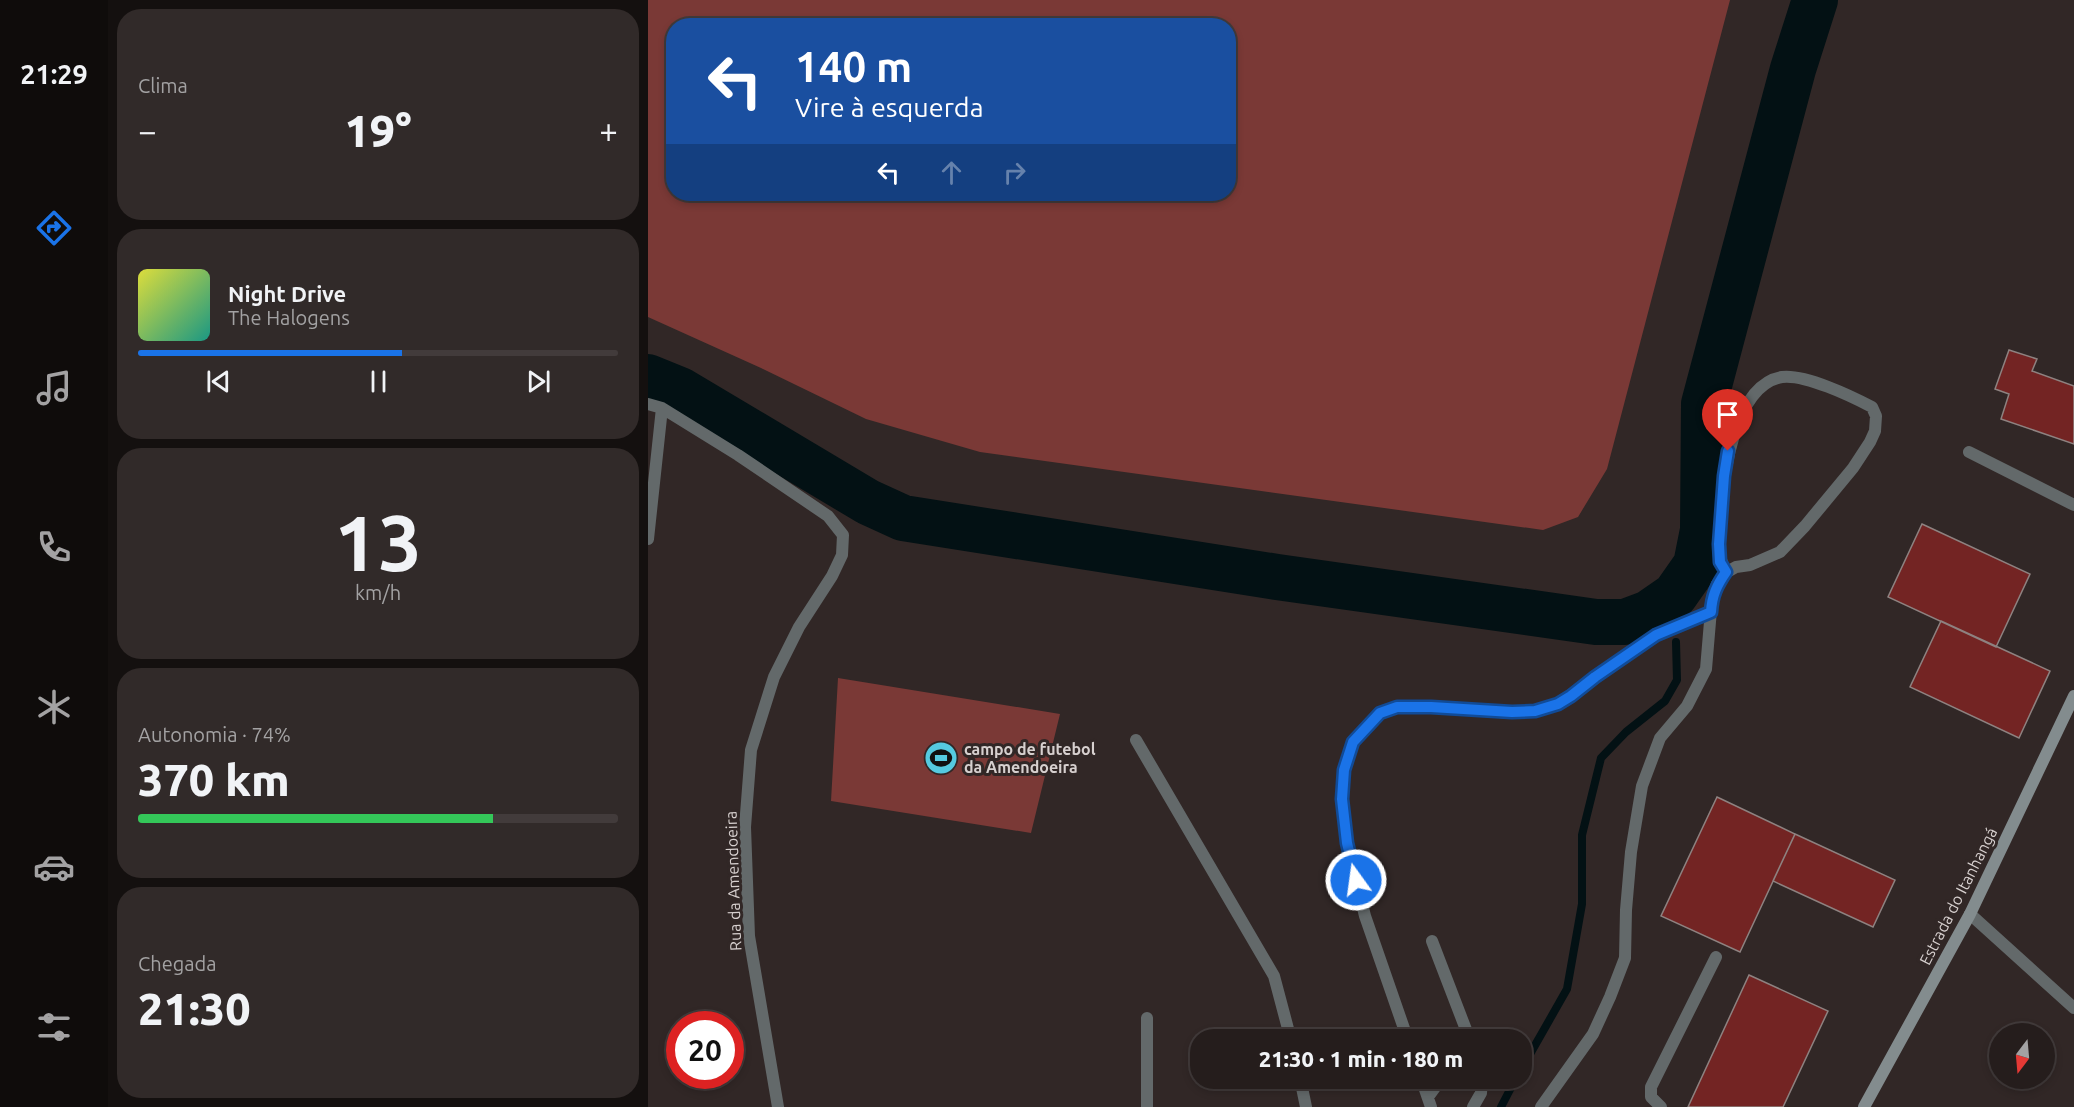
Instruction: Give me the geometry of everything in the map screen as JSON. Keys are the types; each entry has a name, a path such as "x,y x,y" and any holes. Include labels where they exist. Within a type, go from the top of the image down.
{"main road":[{"name":"Estrada do Itanhangá","path":"1864,1107 1970,914 2074,696"}],"street":[{"path":"1541,1107 1593,1034 1626,958 1626,910 1631,852 1642,786 1660,738 1687,706 1706,669 1712,598 1717,584 1726,572 1780,552 1805,526 1853,468 1870,442 1875,432 1876,416 1872,407 1801,377 1781,377 1766,383 1744,411 1728,451 1719,544 1720,562 1726,572"},
{"path":"648,404 662,408 648,539"},
{"name":"Rua da Amendoeira","path":"662,408 738,455 828,516 843,535 842,555 832,576 799,627 774,677 751,750 745,827 749,936 778,1107"},
{"path":"1970,452 2074,505"},
{"path":"1404,1029 1365,916 1347,843 1342,799 1344,770 1353,742 1380,713 1397,707 1442,707 1512,712 1535,711 1558,704 1656,635 1711,612"},
{"path":"1136,740 1274,976 1288,1029"},
{"path":"1970,914 2074,1008"},
{"path":"1432,941 1466,1029"},
{"path":"1661,1107 1651,1097 1651,1087 1716,957"},
{"path":"1147,1018 1147,1107"},
{"path":"1302,1089 1306,1107"},
{"path":"1473,1107 1480,1089"}],"shaded area":[{"path":"648,0 1730,0 1607,469 1578,517 1543,530 980,452 866,419 648,317"},
{"name":"campo de futebol da Amendoeira","path":"838,678 1060,714 1031,833 831,801"}],"building":[{"path":"2009,350 2037,359 2032,371 2074,386 2074,444 2001,419 2009,394 1995,389"},
{"path":"1922,524 2030,574 1996,647 1888,597"},
{"path":"1941,621 2050,671 2019,738 1910,687"},
{"path":"1717,797 1795,834 1740,952 1661,916"},
{"path":"1795,834 1895,880 1873,927 1773,881"},
{"path":"1749,975 1828,1011 1783,1107 1688,1107"}],"waterway":[{"path":"648,377 680,390 868,502 903,518 1277,577 1596,622 1625,622 1649,613 1675,595 1696,565 1703,530 1704,404 1793,69 1815,0"},
{"path":"1532,1051 1567,989 1582,904 1582,835 1601,758 1626,732 1665,701 1677,680 1676,642"},
{"path":"1501,1107 1510,1089"}],"place":[{"name":"campo de futebol da Amendoeira","path":"941,758"}],"route":[{"path":"1356,880 1347,843 1342,799 1344,770 1353,742 1380,713 1397,707 1512,712 1535,711 1558,704 1656,635 1711,612 1712,598 1717,584 1726,572 1720,562 1719,544 1728,451"}]}
